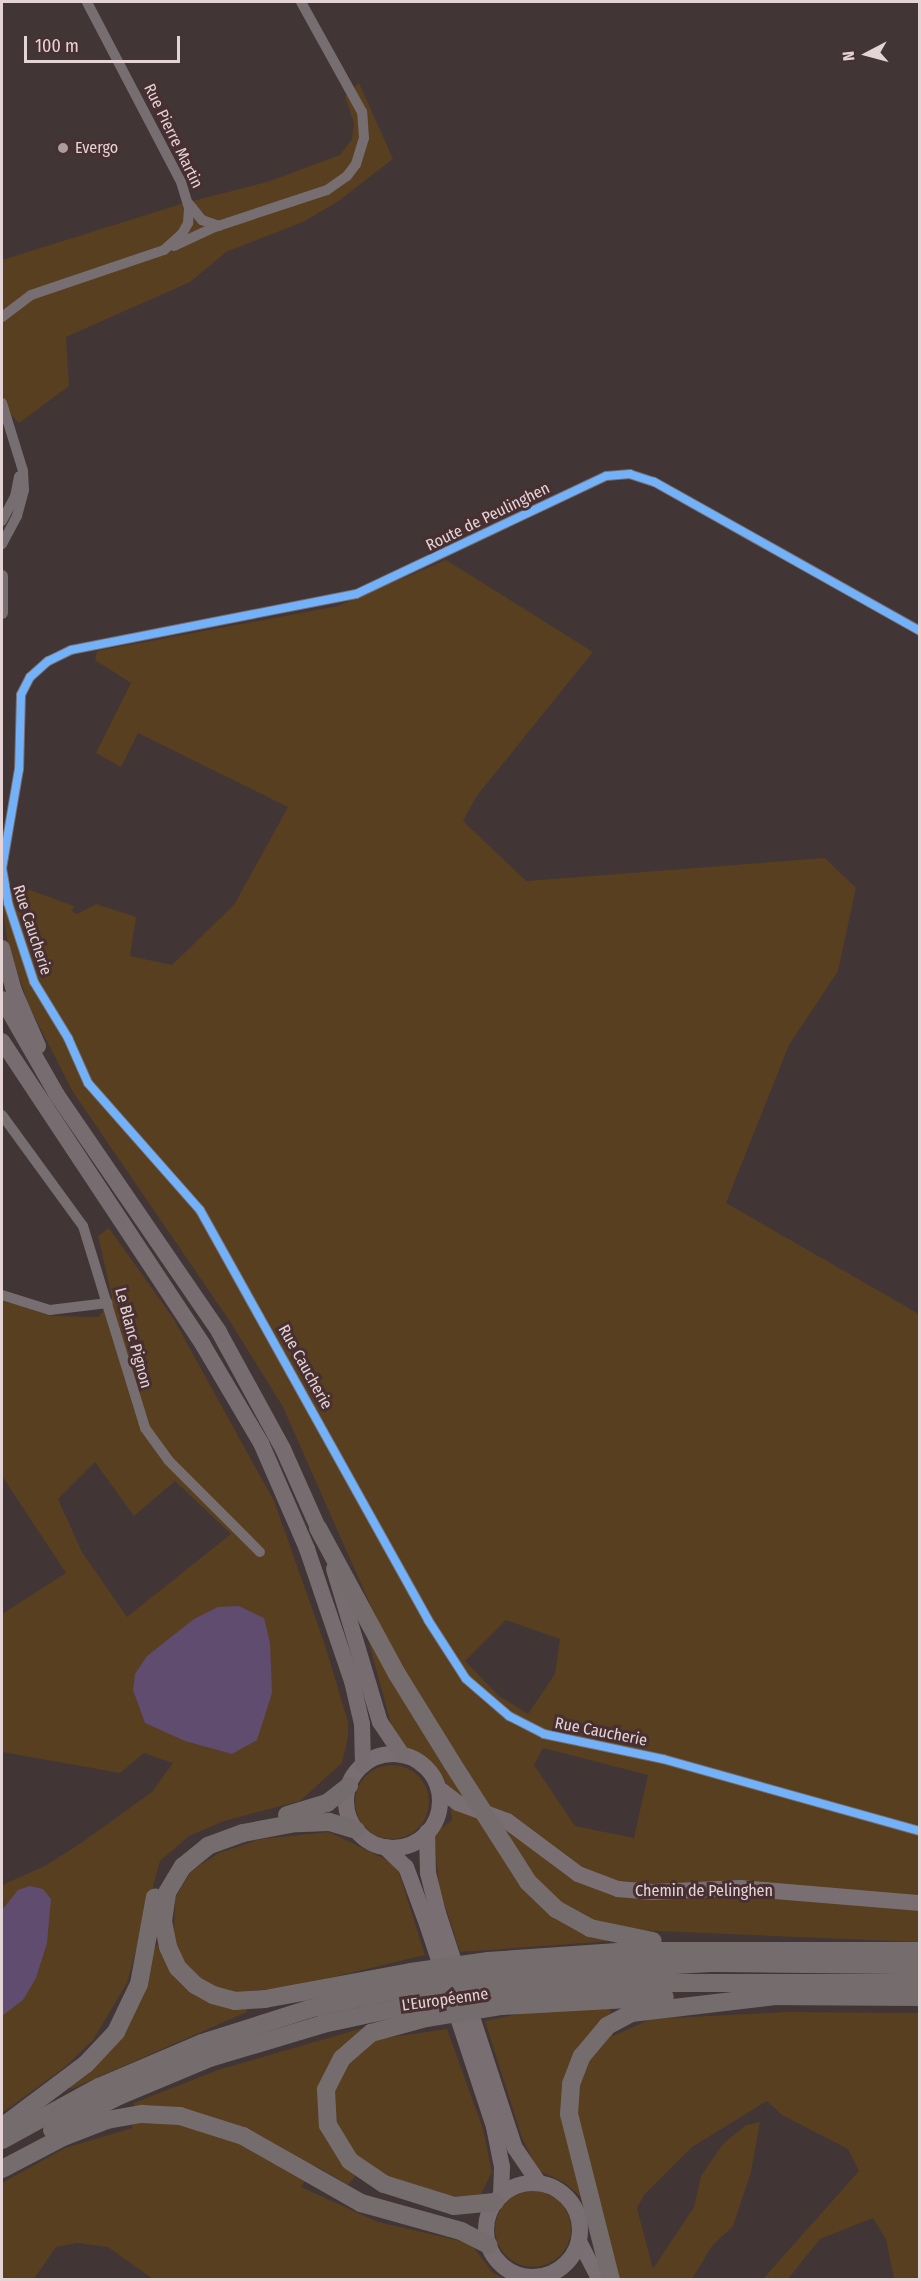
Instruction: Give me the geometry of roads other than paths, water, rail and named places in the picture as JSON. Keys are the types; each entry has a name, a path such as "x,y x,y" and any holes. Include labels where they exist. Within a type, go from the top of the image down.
{"highway":[{"path":"2,948 30,1031 133,1207"},
{"path":"2,999 40,1069 240,1369 318,1528 397,1674 528,1882 556,1909 590,1928 645,1940 802,1949"},
{"path":"2,1041 232,1390 275,1473 307,1549 354,1687 363,1733 363,1765"},
{"path":"2,1058 46,1126 120,1221"},
{"path":"318,1528 353,1625 380,1722 402,1755"},
{"path":"2,2127 86,2064 121,2025 138,1984 157,1892 180,1854 226,1828 321,1806 349,1786"},
{"path":"356,1830 336,1823 296,1823 234,1836 201,1851 178,1872 165,1900 163,1927 171,1955 183,1974 201,1990 235,2001 419,1994 495,1984 632,1951 802,1949 920,1951"},
{"name":"L'Européenne","path":"2,2140 99,2087 202,2043 309,2009 495,1984 716,1964 920,1965"},
{"name":"L'Européenne","path":"495,1984 920,1983"},
{"path":"495,1984 639,1997 920,1998"},
{"path":"419,1994 342,2058 326,2090 328,2125 337,2144 356,2166 393,2188 461,2207 498,2199"},
{"name":"L'Européenne","path":"2,2160 118,2096 210,2058 419,1994"},
{"path":"611,2280 569,2114 571,2084 582,2056 602,2030 631,2013 775,1996"},
{"path":"2,2169 63,2137 107,2120 142,2114 180,2116 243,2136 361,2203 453,2228 489,2245"}],"main road":[{"path":"498,2199 518,2185 539,2183 555,2189 571,2203 578,2218 578,2239 572,2255 560,2268 541,2278 505,2267 489,2245 487,2221 498,2199 502,2167 494,2127 435,1946 406,1867 385,1847 369,1841 356,1830 347,1811 349,1786 363,1765 382,1756 402,1755 424,1767 438,1788 439,1806 430,1828 428,1873 438,1913 515,2148 539,2183"},
{"name":"Chemin de Pelinghen","path":"438,1788 454,1801 507,1821 571,1871 618,1889 652,1892 740,1888 920,1903"},
{"path":"385,1847 408,1845 454,1813 476,1809"},
{"path":"578,2239 599,2280"}],"street":[{"name":"Rue Pierre Martin","path":"87,2 188,201 186,227 167,248"},
{"path":"2,317 31,295 333,187 352,171 362,151 365,123 360,105 301,2"},
{"path":"188,201 202,220 219,226"},
{"path":"2,403 24,480 23,500 2,544"},
{"path":"2,521 15,497 19,458"},
{"name":"Route de Peulinghen","path":"71,650 356,594 586,484 618,474 654,482 920,631"},
{"path":"2,576 2,613"},
{"name":"Rue Caucherie","path":"71,650 48,661 30,676 19,707 19,769 2,868 8,903 27,966 92,1090 181,1187 212,1230 456,1666 495,1706 536,1732 713,1772 920,1831"},
{"name":"Le Blanc Pignon","path":"2,1115 75,1212 90,1244 145,1428 168,1460 260,1552"},
{"path":"2,1295 50,1310 108,1303"}],"place":[{"name":"Evergo","path":"63,148"}]}
